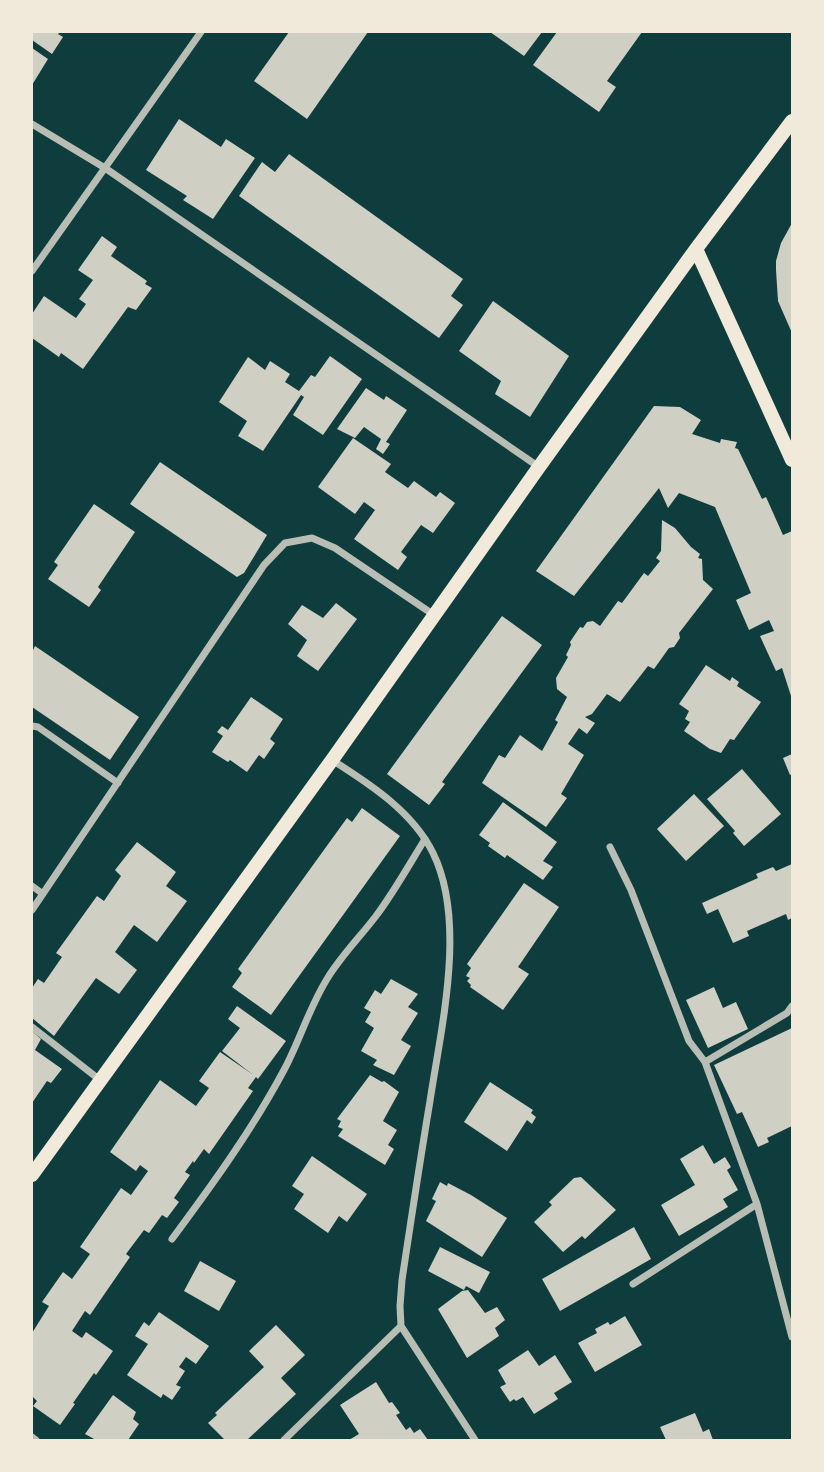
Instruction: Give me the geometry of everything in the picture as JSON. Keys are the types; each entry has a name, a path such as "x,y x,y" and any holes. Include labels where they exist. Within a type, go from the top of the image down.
{"main road":[{"path":"32,1175 696,249 793,121"},
{"path":"696,249 793,460"}],"street":[{"path":"32,271 201,32"},
{"path":"32,124 105,168 539,467"},
{"path":"32,911 264,565 285,543 312,538 335,548 435,615"},
{"path":"32,726 38,727 118,783"},
{"path":"332,760 370,784 411,820 433,852 443,877 450,932 443,1016 401,1280 401,1326 475,1440"},
{"path":"173,1239 226,1166 284,1070 314,1000 328,977 382,907 425,839"},
{"path":"610,848 631,890 689,1041 705,1062 757,1204 793,1337"},
{"path":"32,886 43,894"},
{"path":"705,1062 787,1013 793,1006"},
{"path":"32,1027 100,1080"},
{"path":"633,1284 757,1204"},
{"path":"284,1440 401,1326"},
{"path":"32,1437 36,1440"}],"building":[{"path":"32,32 60,32 58,34 63,37 52,54 32,40"},
{"path":"289,32 368,32 307,119 254,81"},
{"path":"490,32 542,32 524,56"},
{"path":"557,32 642,32 607,81 616,87 599,112 533,65"},
{"path":"32,48 48,59 32,85"},
{"path":"179,119 221,147 226,139 255,158 213,219 183,200 187,196 146,170"},
{"path":"289,154 463,279 451,296 463,305 439,338 239,196 262,162 275,172"},
{"path":"792,223 792,333 778,301 776,261 781,243"},
{"path":"102,236 117,247 111,256 147,281 145,284 152,288 136,310 128,307 83,369 61,353 59,357 32,338 32,314 44,296 76,318 86,304 79,299 93,280 78,270"},
{"path":"493,301 569,356 530,417 495,394 501,381 459,351"},
{"path":"330,356 362,379 323,435 293,415 304,397 301,395 263,451 238,436 247,421 219,402 248,357 265,370 270,361 290,374 285,382 299,391 311,375 315,377"},
{"path":"366,388 384,400 386,396 407,410 386,442 390,444 383,454 376,449 381,439 364,427 355,438 337,429"},
{"path":"654,406 680,407 701,420 692,434 720,443 721,439 737,442 735,448 738,449 762,499 766,497 783,535 792,531 792,699 782,668 776,671 760,636 774,631 769,620 749,630 736,600 751,593 715,507 679,493 668,508 659,488 574,596 536,571"},
{"path":"353,438 391,464 385,472 408,488 414,481 436,497 440,492 455,503 433,533 421,525 401,552 407,557 398,570 354,539 375,510 364,502 355,514 318,487"},
{"path":"160,462 267,535 244,573 237,577 130,504"},
{"path":"94,504 135,532 98,587 101,590 89,607 48,579 58,565 54,562"},
{"path":"662,520 675,528 700,554 698,558 702,559 703,580 713,589 679,633 680,638 674,647 669,648 654,669 648,666 620,702 607,694 592,714 585,717 595,723 587,734 579,728 568,744 584,755 561,794 567,798 546,827 482,783 499,755 505,758 520,735 542,751 558,722 555,720 567,697 557,689 556,678 568,657 566,655 570,642 587,622 593,621 600,626 618,601 622,603 644,573 648,576 660,561 656,558 661,551"},
{"path":"336,603 357,619 318,671 297,656 307,640 288,624 302,605 323,618"},
{"path":"502,616 542,645 442,782 445,784 429,805 387,774"},
{"path":"35,646 139,717 110,760 32,707 32,652"},
{"path":"706,665 730,681 732,677 739,682 737,686 761,702 734,740 730,739 721,753 710,749 684,731 690,722 685,719 689,711 679,704"},
{"path":"251,697 283,719 270,739 275,743 264,759 259,755 247,772 212,752 223,736 217,732 222,726 228,730"},
{"path":"792,754 792,774 790,775 783,758"},
{"path":"742,769 781,814 744,846 733,833 735,831 707,799"},
{"path":"694,794 724,826 686,861 657,829"},
{"path":"503,802 557,842 543,861 553,867 543,880 507,855 505,858 488,846 490,843 479,835"},
{"path":"362,808 400,836 271,1015 232,987 242,973 238,969 347,818 352,822"},
{"path":"137,842 176,872 166,886 187,901 157,942 134,925 115,952 137,970 119,994 96,978 54,1036 32,1018 32,988 38,979 44,983 62,957 56,953 97,896 104,901 121,876 115,870"},
{"path":"792,864 792,918 788,920 786,914 747,931 749,936 733,943 718,909 707,914 702,903 758,878 756,874 773,867 776,871"},
{"path":"524,883 559,907 518,967 529,974 503,1010 470,987 467,981 470,978 466,976 471,968 467,964"},
{"path":"391,979 418,994 408,1007 418,1013 401,1040 411,1046 394,1075 373,1065 377,1060 361,1051 374,1028 365,1022 371,1012 364,1008 375,990 381,994"},
{"path":"714,987 723,1008 736,1002 748,1029 708,1048 686,1000"},
{"path":"237,1006 286,1041 258,1079 256,1077 248,1088 253,1091 209,1154 204,1149 185,1172 190,1175 174,1198 179,1202 167,1218 162,1215 149,1233 144,1230 126,1254 130,1257 90,1315 85,1311 72,1331 82,1338 86,1332 113,1351 96,1375 94,1373 60,1425 33,1406 37,1401 32,1396 32,1333 49,1306 42,1302 63,1272 72,1279 90,1254 80,1247 121,1188 131,1195 148,1171 140,1165 136,1171 110,1152 160,1080 196,1106 209,1088 199,1081 220,1052 252,1074 222,1051 240,1028 228,1019"},
{"path":"792,1028 792,1126 767,1138 769,1142 758,1147 742,1112 737,1114 714,1065"},
{"path":"32,1031 41,1039 35,1050 62,1069 51,1083 47,1081 32,1103"},
{"path":"370,1075 399,1092 383,1121 397,1130 388,1145 394,1149 385,1165 338,1136 343,1129 338,1127 341,1121 337,1119"},
{"path":"490,1082 533,1110 531,1113 536,1117 532,1124 527,1120 507,1151 464,1122"},
{"path":"703,1145 714,1164 725,1157 731,1167 727,1170 738,1190 723,1199 728,1207 679,1236 661,1205 695,1185 680,1159"},
{"path":"312,1156 367,1194 347,1222 339,1216 328,1233 294,1209 304,1194 292,1186"},
{"path":"581,1177 616,1210 585,1239 582,1236 563,1252 534,1222 552,1205 549,1202 574,1178"},
{"path":"440,1182 447,1186 448,1183 471,1195 507,1218 482,1257 426,1221 436,1201 432,1199"},
{"path":"634,1227 651,1259 560,1311 542,1279"},
{"path":"440,1247 490,1272 479,1293 466,1286 464,1290 428,1271"},
{"path":"200,1261 236,1281 219,1311 184,1291"},
{"path":"468,1290 485,1313 497,1307 505,1320 495,1328 499,1336 467,1358 438,1309 462,1291"},
{"path":"159,1312 209,1346 196,1364 186,1357 179,1367 185,1371 176,1385 181,1387 172,1400 163,1394 161,1398 127,1375 148,1344 135,1336 144,1322 149,1326"},
{"path":"625,1316 642,1345 595,1372 578,1343 597,1333 595,1329 608,1322 610,1325"},
{"path":"276,1325 305,1355 281,1378 296,1394 247,1440 225,1440 208,1423 217,1415 215,1413 264,1367 249,1351"},
{"path":"528,1350 539,1366 555,1355 572,1382 554,1393 558,1399 534,1414 523,1397 510,1402 500,1387 506,1384 498,1370"},
{"path":"376,1382 389,1403 392,1402 400,1413 396,1415 406,1430 410,1427 414,1433 420,1429 428,1440 349,1440 359,1434 340,1405"},
{"path":"113,1395 136,1412 133,1419 139,1424 128,1440 96,1440 85,1434"},
{"path":"695,1413 703,1432 709,1429 713,1440 666,1440 660,1427"}]}
